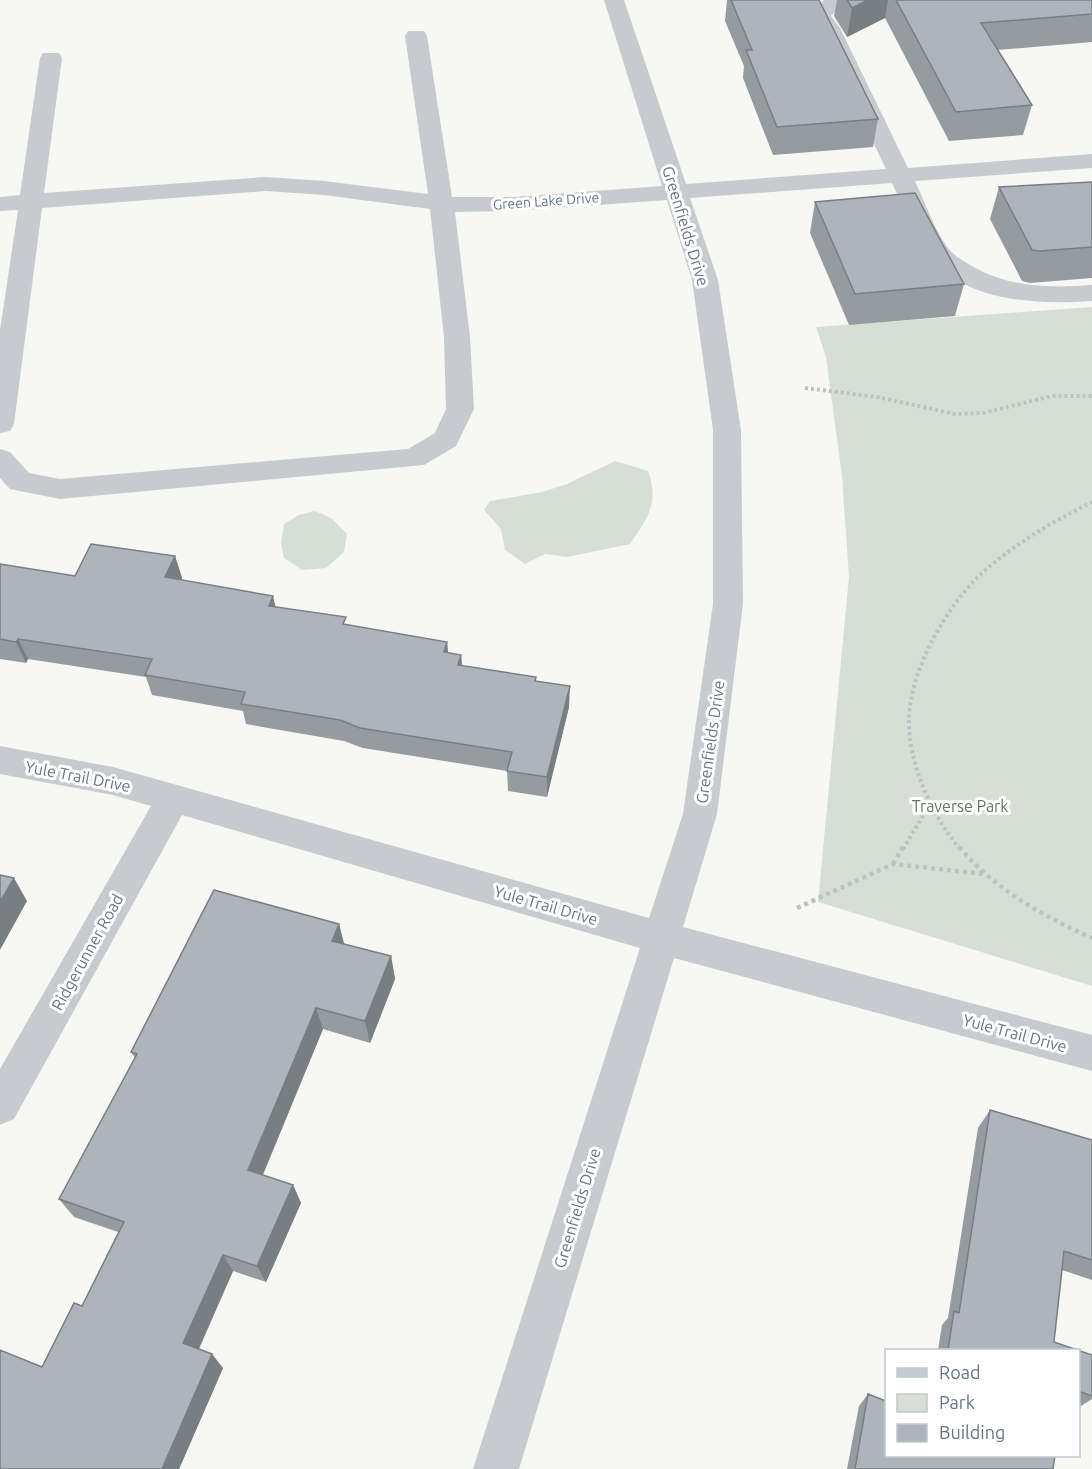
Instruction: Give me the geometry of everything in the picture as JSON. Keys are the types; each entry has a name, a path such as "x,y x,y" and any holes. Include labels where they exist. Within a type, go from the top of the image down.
{"street":[{"name":"Greenfields Drive","path":"496,1469 700,814 728,603 727,430 705,280 614,0"},
{"path":"835,0 820,16 938,253 951,265 984,283 1014,294 1062,296 1092,293"},
{"path":"0,459 20,482 60,489 414,458 446,439 460,409 457,337 442,203 416,36"},
{"path":"0,424 51,58"},
{"name":"Green Lake Drive","path":"0,204 266,184 324,188 442,203 514,204 676,190 1092,161"},
{"name":"Yule Trail Drive","path":"0,760 113,781 662,938 1092,1053"},
{"name":"Ridgerunner Road","path":"0,1106 174,798"}],"path":[{"path":"805,388 877,397 955,414 983,413 1052,396 1092,398"},
{"path":"1092,502 1028,537 995,562 965,591 939,628 921,670 909,717 915,763 929,805 957,845 984,874 1044,916 1092,938"},
{"path":"893,864 929,805"},
{"path":"796,908 893,864 984,874"}],"green space":[{"name":"Traverse Park","path":"1092,307 1092,986 818,902 849,577 842,476 826,357 816,327"},
{"path":"615,461 648,471 653,492 650,510 630,544 567,557 545,554 525,564 505,550 501,529 484,510 490,501 542,492 567,484"},
{"path":"315,511 331,518 347,534 344,552 326,568 302,570 284,558 281,543 284,524 299,515"}],"building":[{"path":"731,0 819,0 878,119 777,127 746,50 752,50"},
{"path":"847,0 868,0 852,8"},
{"path":"896,0 1092,0 1092,14 981,23 1032,105 956,112"},
{"path":"1092,182 1092,247 1040,251 1032,250 999,187"},
{"path":"915,193 964,284 855,294 815,202"},
{"path":"91,544 175,556 165,577 273,596 269,606 346,617 343,624 447,642 444,652 461,655 458,665 536,677 535,681 570,686 547,777 507,771 512,752 360,728 340,720 241,704 245,692 145,675 152,659 18,639 16,642 0,639 0,564 75,576"},
{"path":"0,875 14,878 0,902"},
{"path":"214,890 339,924 332,941 391,956 365,1021 316,1008 248,1170 293,1185 257,1266 223,1255 183,1343 212,1354 162,1469 0,1469 0,1350 42,1367 74,1303 82,1306 124,1222 59,1199 137,1054 131,1052"},
{"path":"990,1110 1092,1140 1092,1260 1064,1251 1054,1342 1074,1349 948,1349 954,1311 959,1313"},
{"path":"1080,1351 1092,1355 1092,1396 1080,1392"},
{"path":"868,1394 885,1401 885,1457 1055,1457 1053,1469 855,1469"}]}
